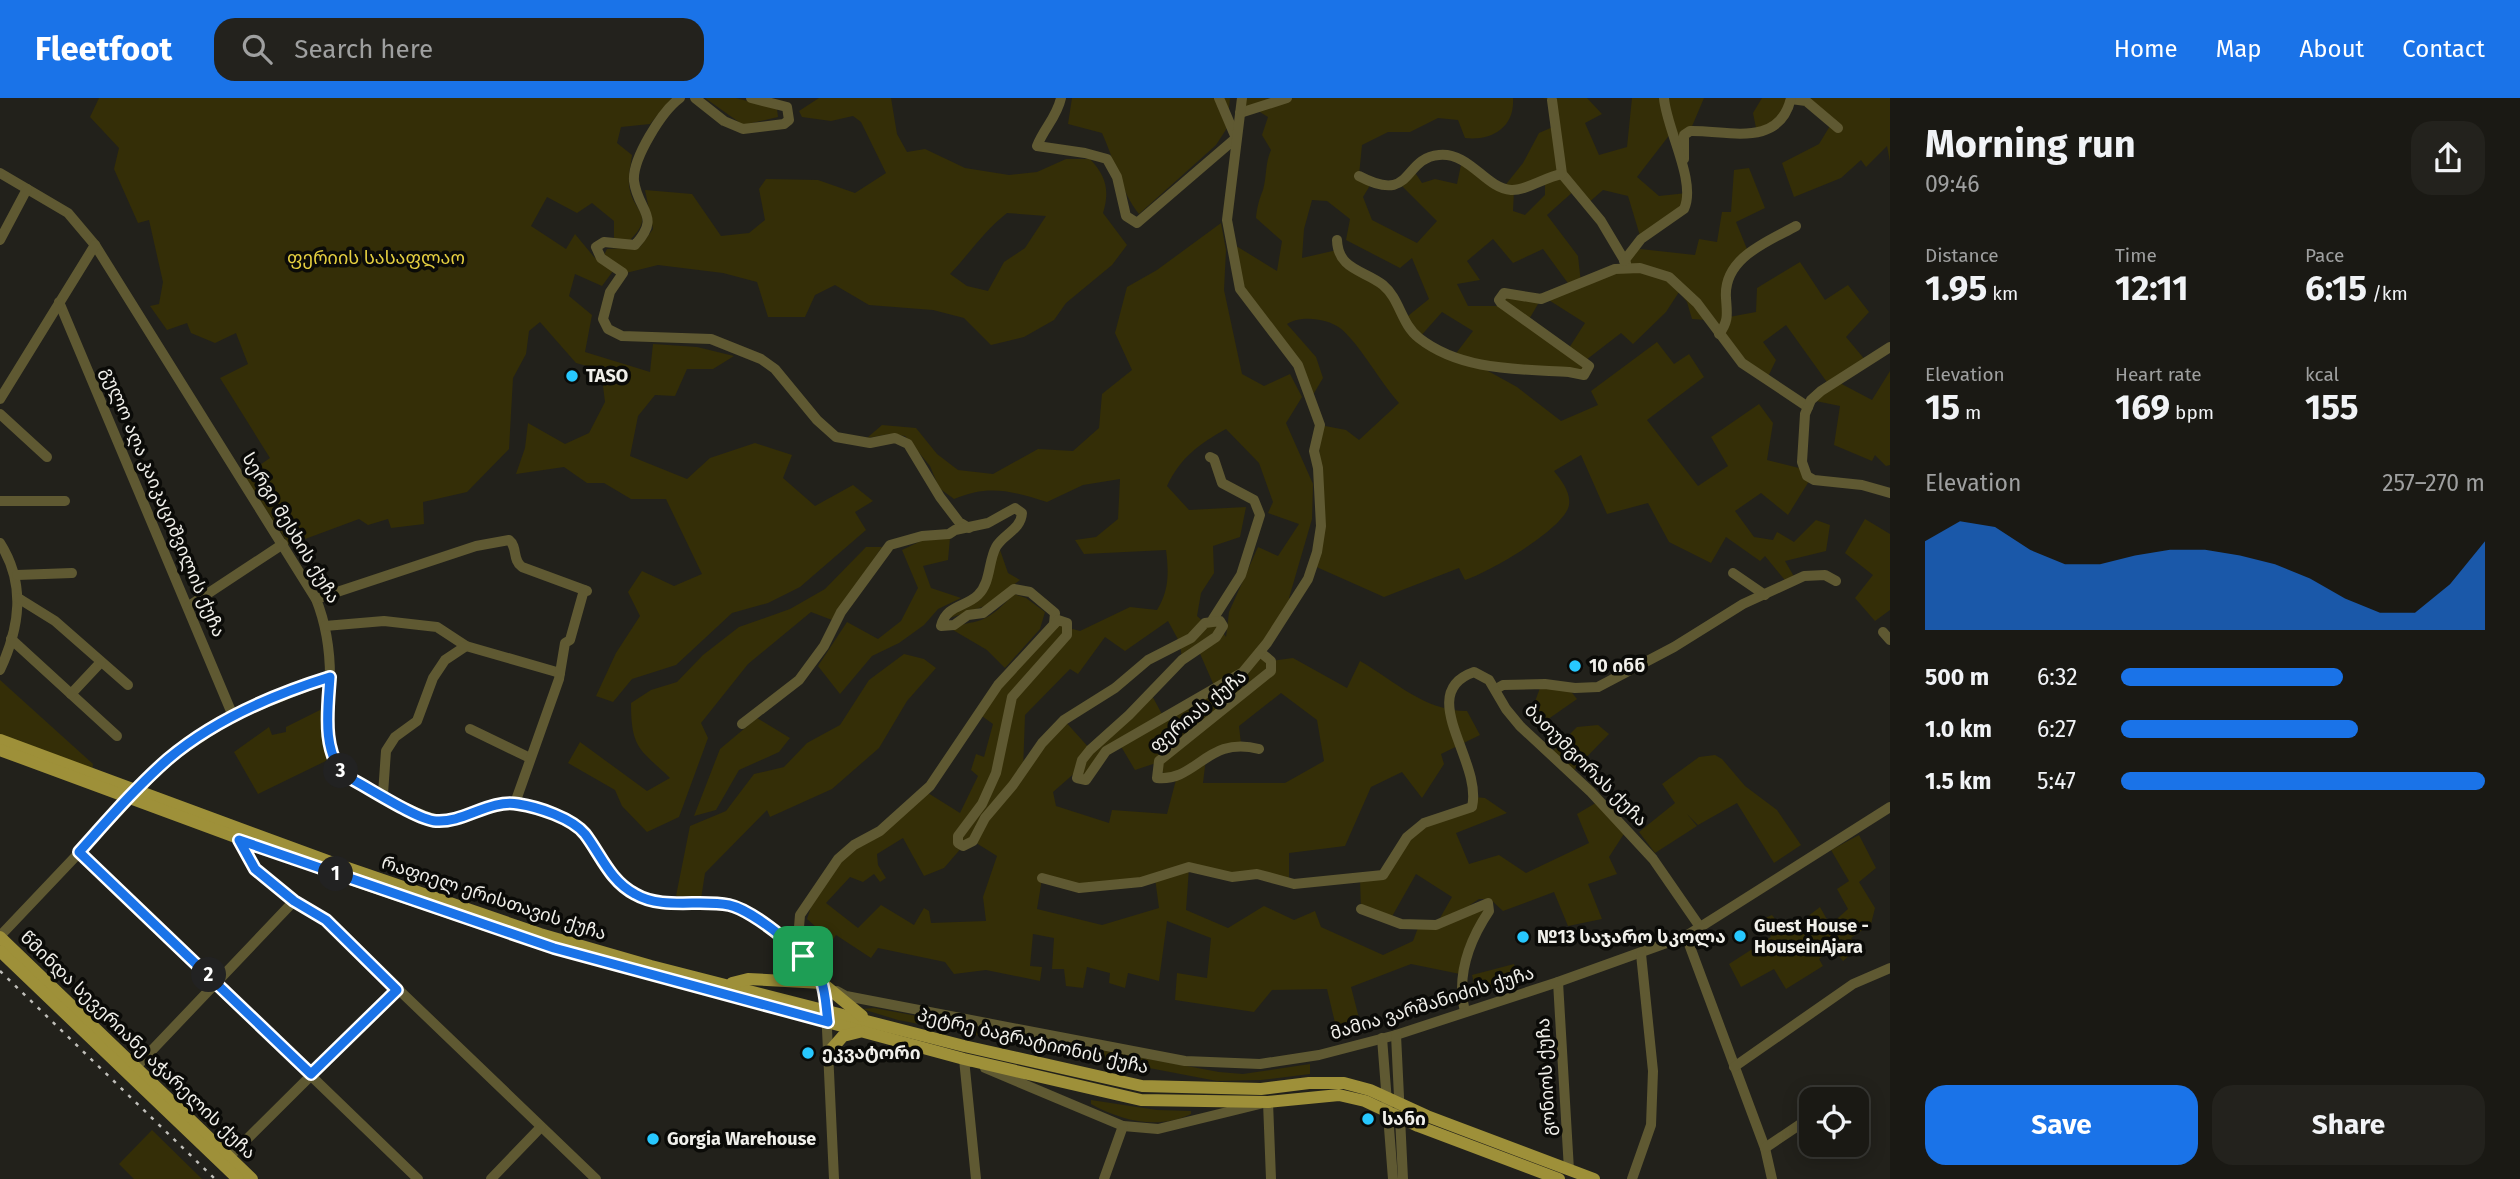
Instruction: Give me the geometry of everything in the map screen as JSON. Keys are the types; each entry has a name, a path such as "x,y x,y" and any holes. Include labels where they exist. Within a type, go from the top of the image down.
{"main road":[{"name":"რაფიელ ერისთავის ქუჩა","path":"0,740 239,840 554,948 828,1022"},
{"name":"რაფიელ ერისთავის ქუჩა","path":"0,750 540,934 826,1008"},
{"name":"წმინდა სევერიანე აჭარელის ქუჩა","path":"0,936 252,1179"},
{"name":"წმინდა სევერიანე აჭარელის ქუჩა","path":"0,951 238,1179"},
{"path":"729,984 748,979 822,982 866,1026 843,1036 829,1052"},
{"name":"პეტრე ბაგრატიონის ქუჩა","path":"826,1008 866,1026 964,1059 1141,1100 1268,1102 1339,1095 1393,1108 1418,1126 1564,1174 1594,1179"},
{"name":"პეტრე ბაგრატიონის ქუჩა","path":"828,1022 866,1026 1142,1086 1261,1089 1344,1083 1393,1108 1564,1174"}],"street":[{"path":"680,98 657,123 652,137 637,157 634,182 649,218 647,232 635,245 604,242 596,247 601,258 623,273 610,292 603,319 608,329 622,336 711,339 761,359 775,369 817,420 836,437 870,443 895,438 908,444 940,497 959,522 969,528"},
{"path":"695,98 723,121 743,129 784,124 789,120 787,107 751,98"},
{"path":"1061,98 1056,116 1046,127 1037,146 1107,159 1117,177 1126,216 1137,223 1236,138"},
{"path":"1219,98 1236,138"},
{"path":"803,956 798,939 800,915 838,859 854,845 880,831 930,786 998,685 1038,645 1054,624 1063,620 1070,628 1013,697 1004,727 1002,757 982,804 958,836 958,843 963,846 973,841 985,818 1013,785 1042,743 1065,720 1115,688 1148,660 1191,638 1205,623 1220,621 1222,631 1182,660 1129,715 1090,750 1082,760 1077,778 1086,780 1100,757 1119,743 1205,692 1243,673 1308,579 1317,552 1321,526 1314,451 1320,425 1298,365 1240,289 1227,220 1242,98"},
{"path":"1240,113 1287,98"},
{"path":"1627,265 1641,239 1684,209 1688,201 1683,169 1665,116 1664,98"},
{"path":"1683,169 1684,135 1689,131 1746,136 1757,133 1780,121 1788,111 1791,99 1807,101 1838,128"},
{"path":"1552,100 1562,174 1601,221 1627,265"},
{"path":"1359,176 1391,186 1399,184 1428,158 1440,155 1462,160 1503,188 1513,190 1545,177 1562,174"},
{"name":"სერგი მესხის ქუჩა","path":"0,173 68,214 95,245 316,599 326,626 330,677 327,720 336,764 346,776 434,821 458,817 485,807 515,803 570,821 583,831 621,884 636,895 654,901 729,905 761,921 803,956 822,982 828,1022 834,1179"},
{"path":"0,240 27,189"},
{"path":"1719,334 1728,317 1725,295 1729,275 1740,259 1796,226"},
{"path":"1337,240 1338,250 1348,267 1384,286 1392,296 1403,320 1419,338 1477,365 1578,375 1589,366 1501,303 1501,296 1509,293 1541,299 1627,265 1669,277 1682,286 1742,363 1808,407"},
{"path":"0,399 95,245"},
{"name":"გულო აღა კაიკაციშვილის ქუჩა","path":"59,302 233,716"},
{"path":"1890,348 1821,391 1808,407 1801,462 1807,476 1814,480 1862,485 1890,494"},
{"path":"0,414 47,457"},
{"path":"1210,457 1214,459 1222,483 1254,500 1260,515 1241,575 1213,620"},
{"path":"0,501 65,501"},
{"path":"742,724 799,680 824,646 841,612 890,545 898,540 969,528 1015,508 1023,513 1021,522 996,546 986,583 978,596 949,611 941,626 954,625 968,615 983,613 1014,589 1030,592 1055,613 1054,624"},
{"path":"316,599 476,546 509,540 513,544 516,561 522,567 585,590 570,640 565,643 560,673 515,803"},
{"path":"0,543 17,575 18,598 11,639 0,670"},
{"path":"189,606 283,544"},
{"path":"17,575 72,573"},
{"path":"1733,573 1765,595"},
{"name":"ბათუმგორას ქუჩა","path":"1700,927 1653,859 1591,792 1520,726 1506,709 1496,689 1503,685 1545,684 1575,688 1598,687 1652,660 1743,604 1804,576 1825,575 1836,581"},
{"path":"18,598 55,621 128,685"},
{"path":"326,626 409,621 437,627 466,646 560,673"},
{"path":"11,639 117,736"},
{"path":"383,794 386,751 395,737 417,720 433,678 446,660 466,646"},
{"name":"ფერიას ქუჩა","path":"1259,749 1241,744 1228,746 1177,775 1157,778 1160,761 1272,671 1271,661 1260,652"},
{"path":"71,694 102,662"},
{"path":"1042,878 1079,888 1141,882 1189,867 1232,877 1257,874 1294,884 1382,875 1407,837 1424,822 1472,807 1476,792 1472,773 1448,711 1450,693 1466,675 1474,672 1484,675 1496,689"},
{"path":"0,936 167,760 233,716 330,677"},
{"path":"470,729 530,758"},
{"name":"მამია ვარშანიძის ქუჩა","path":"822,982 846,996 1185,1060 1260,1064 1319,1055 1396,1035 1641,954 1686,936 1890,807"},
{"path":"239,840 255,869 294,901 326,920 596,1179"},
{"path":"79,852 418,1179"},
{"path":"136,1067 294,901"},
{"path":"1361,909 1401,924 1436,925 1488,903 1489,911 1474,934 1467,957 1460,991 1465,1012"},
{"path":"1686,936 1765,1147 1772,1179"},
{"path":"1632,1179 1651,1125 1653,1071 1641,954"},
{"path":"1734,1067 1853,985 1890,968"},
{"name":"გონიოს ქუჩა","path":"1558,982 1564,1174"},
{"path":"229,1157 397,990"},
{"path":"1393,1179 1396,1035"},
{"path":"1382,1038 1401,1147 1403,1179"},
{"path":"964,1059 976,1179"},
{"name":"პეტრე ბაგრატიონის ქუჩა","path":"964,1059 1123,1126 1158,1129 1268,1102"},
{"path":"1268,1102 1271,1179"},
{"path":"1765,1147 1799,1125"},
{"path":"1104,1179 1123,1126"},
{"path":"1401,1147 1408,1132 1418,1126"},
{"path":"491,1179 541,1127"}],"green space":[{"name":"ფერიის სასაფლაო","path":"99,98 672,98 650,124 621,127 617,143 632,155 629,184 642,218 642,224 630,240 614,239 614,221 592,203 577,213 547,197 531,226 566,249 575,234 594,257 613,271 602,286 575,274 569,296 592,315 585,352 650,372 653,344 697,347 734,356 713,369 687,369 675,396 655,395 638,416 630,456 687,479 710,458 755,443 792,455 783,478 815,506 853,485 873,501 855,512 866,530 800,587 768,603 732,613 676,665 632,679 613,702 596,696 616,653 640,616 628,592 642,571 674,586 702,574 666,499 631,499 604,483 587,483 564,467 516,474 525,448 528,423 565,444 589,433 605,402 601,370 576,363 540,322 529,331 526,354 513,378 509,449 467,492 423,502 424,524 391,528 388,519 368,525 359,519 289,545 244,476 270,458 220,378 248,364 236,333 215,343 191,333 187,323 167,330 150,306 159,304 163,282 149,220 138,223 114,169 119,148 90,117"},
{"path":"705,98 736,98 777,109 778,117 743,125"},
{"path":"819,98 891,98 897,134 907,152 925,149 965,168 1009,175 1037,172 1066,159 1090,159 1100,171 1105,184 1103,213 1127,245 1112,265 1066,303 1054,320 1024,337 991,345 964,318 933,310 869,305 835,285 815,295 805,317 768,317 757,282 723,273 658,265 626,273 604,255 607,249 640,247 653,229 645,190 692,194 721,236 749,233 765,220 759,189 766,179 818,180 855,193 886,173 861,122 853,116 831,121 802,117 799,111","holes":["1007,213 1046,216 1025,248 1004,262 988,291 967,286 950,274"]},
{"path":"1072,98 1230,98 1227,128 1216,145 1139,214 1123,186 1102,133 1068,124"},
{"path":"1245,98 1513,98 1513,108 1506,125 1492,135 1465,138 1458,120 1438,118 1410,132 1388,132 1362,145 1359,175 1372,182 1363,197 1372,220 1417,243 1437,221 1400,184 1414,171 1422,183 1435,179 1457,184 1462,160 1503,188 1523,163 1539,133 1555,126 1552,100 1542,98 1587,98 1602,114 1585,123 1599,155 1627,147 1632,98 1704,98 1690,131 1683,169 1671,133 1637,177 1659,196 1687,193 1688,201 1641,239 1628,196 1603,190 1587,204 1575,190 1547,215 1578,256 1581,283 1628,269 1631,248 1695,255 1699,239 1717,242 1722,212 1731,212 1734,170 1749,168 1765,208 1736,222 1749,254 1729,275 1729,317 1756,312 1757,288 1800,262 1825,300 1848,285 1869,312 1846,337 1866,361 1836,381 1872,400 1890,371 1890,465 1886,466 1875,455 1872,461 1834,445 1840,406 1811,400 1829,385 1786,325 1763,342 1776,360 1766,381 1707,320 1692,319 1687,302 1679,292 1666,312 1633,344 1621,333 1586,360 1586,371 1479,366 1517,387 1561,421 1598,405 1591,391 1657,342 1674,364 1689,354 1704,377 1647,420 1698,486 1728,466 1711,437 1759,404 1773,423 1767,460 1803,469 1811,478 1788,515 1761,493 1735,511 1754,537 1773,540 1777,532 1794,542 1816,520 1830,525 1826,551 1785,561 1796,580 1788,584 1765,556 1760,561 1726,537 1711,563 1669,542 1648,503 1607,514 1581,455 1554,471 1568,495 1569,505 1564,515 1524,549 1476,576 1465,580 1459,568 1384,597 1312,565 1317,552 1320,425 1346,430 1359,440 1399,403 1355,343 1340,328 1328,322 1299,319 1287,324 1316,357 1323,378 1310,400 1302,376 1246,301 1233,244 1277,271 1282,241 1256,218 1271,150 1262,135 1268,117 1255,109 1240,113","holes":["1545,177 1545,195 1525,215 1513,211 1514,190","1312,200 1327,201 1350,219 1346,240 1400,268 1412,258 1429,299 1403,320 1384,286 1337,250 1302,258 1304,229","1493,239 1513,263 1543,249 1570,286 1544,297 1585,323 1569,348 1528,321 1541,299 1501,296 1503,306 1468,306 1457,284 1480,280 1467,261","1442,312 1473,331 1454,356 1419,338"]},
{"path":"1762,98 1890,98 1890,162 1887,146 1866,167 1861,160 1841,178 1794,197 1782,163 1819,144 1833,121 1791,99 1788,111 1757,133 1753,113"},
{"path":"1221,223 1226,250 1224,290 1242,374 1264,386 1290,374 1302,397 1286,423 1313,484 1312,519 1289,598 1293,602 1260,653 1271,661 1293,658 1347,688 1360,661 1410,694 1437,706 1467,711 1480,735 1441,754 1444,764 1422,798 1402,772 1371,787 1345,846 1289,853 1289,883 1189,868 1186,910 1228,928 1264,906 1294,920 1315,911 1321,927 1383,955 1413,941 1419,925 1436,925 1452,897 1416,874 1390,920 1361,909 1360,879 1383,875 1424,823 1466,811 1475,797 1485,798 1507,813 1456,833 1469,864 1499,855 1526,873 1589,843 1577,814 1599,801 1627,829 1609,857 1617,874 1588,884 1602,919 1568,926 1554,892 1503,911 1490,899 1479,899 1470,905 1487,906 1465,947 1460,974 1411,964 1351,987 1360,1022 1336,1027 1327,989 1272,990 1254,1012 1175,1000 1177,973 1207,978 1211,938 1167,921 1159,981 1128,973 1125,988 1109,983 1110,973 1087,967 1083,988 1066,986 1064,969 1052,969 1054,938 1033,934 1030,966 1042,967 1040,981 986,970 954,974 945,962 878,948 871,958 836,935 832,941 807,919 814,898 839,862 856,846 883,833 928,793 960,813 978,776 971,770 976,754 984,757 993,724 979,714 1054,624 1080,631 1130,607 1157,610 1167,582 1166,550 1084,554 1075,540 1096,537 1118,519 1120,479 1083,485 1047,502 990,490 954,499 939,488 930,466 905,436 890,434 867,438 882,425 916,428 937,454 958,470 993,474 1038,449 1073,451 1099,428 1102,394 1132,370 1115,333 1127,287 1157,270","holes":["1226,429 1259,463 1273,502 1268,513 1299,524 1278,556 1258,547 1229,612 1226,637 1213,619 1205,623 1197,616 1201,593 1214,573 1213,546 1240,537 1246,507 1189,510 1167,486 1178,467 1199,446","1168,621 1180,643 1182,660 1198,649 1215,688 1163,716 1150,692 1090,749 1064,720 1023,771 1025,715 1070,669 1078,674 1105,637 1125,651","1281,693 1317,720 1324,761 1285,783 1203,783 1206,758 1241,744 1239,726","1119,743 1135,770 1159,762 1165,779 1177,776 1167,814 1112,810 1109,823 1056,806 1053,792 1077,771 1088,777","903,838 924,876 944,868 963,846 973,841 997,856 983,897 986,921 931,923 929,911 924,908 914,925 881,905 858,928 826,903 850,877 863,882 874,874 880,882 886,878 878,865 877,854","1155,878 1159,908 1102,925 1037,909 1042,879 1079,888"]},
{"path":"1865,519 1890,534 1890,610 1875,621 1855,598 1873,575 1845,553"},
{"path":"950,538 948,560 923,566 931,588 961,598 938,609 924,625 899,643 872,656 840,694 818,666 847,622 878,639 901,621 918,588 902,550 921,541"},
{"path":"866,547 882,547 832,620 811,612 748,664 701,723 708,738 679,817 647,832 622,806 615,790 568,763 580,742 647,791 670,778 639,747 633,730 631,703 651,690 677,682 703,655 739,627 790,609 825,589"},
{"path":"1000,550 1008,573 1020,580 985,606 950,618 950,614 977,600"},
{"path":"1014,594 1026,598 1045,612 1040,629 1005,668 987,650 953,630 990,615"},
{"path":"904,654 924,659 936,668 907,701 879,748 832,789 770,817 767,810 705,873 701,899 676,896 690,826 726,811 754,774 784,767 807,743 840,725 869,680"},
{"path":"0,680 93,764 92,774 0,740"},
{"path":"1541,685 1568,688 1577,699 1544,722 1532,710"},
{"path":"328,706 334,757 258,794 234,752 269,727 272,735 286,732 286,727"},
{"path":"757,718 790,738 779,752 739,770 716,810 694,816 720,749"},
{"path":"1598,725 1609,734 1571,773 1550,754 1577,727"},
{"path":"1715,755 1722,759 1745,786 1777,810 1801,845 1774,863 1737,803 1698,825 1687,814 1697,826 1655,853 1639,832 1675,803 1662,784 1699,757"},
{"path":"1859,835 1876,868 1859,882 1875,908 1871,924 1851,938 1857,949 1843,961 1832,948 1819,959 1823,966 1786,989 1774,969 1741,987 1729,964 1771,937 1763,919 1772,915 1786,933 1820,907 1830,925 1848,909 1837,889 1849,881 1831,850"},
{"path":"1514,964 1519,981 1476,992 1472,975"},
{"path":"874,1008 1219,1072 1243,1074 1310,1064 1310,1074 1261,1080 1217,1081 898,1020 862,1009"},
{"path":"1091,1100 1157,1110 1191,1111 1191,1114 1166,1122 1140,1121 1103,1110 1091,1104"},
{"path":"152,1130 202,1179 134,1179 119,1164"}],"railway":[{"path":"0,971 215,1179"}],"place":[{"name":"TASO","path":"572,376"},
{"name":"10 ინნ","path":"1575,666"},
{"name":"Guest House - HouseinAjara","path":"1740,936"},
{"name":"№13 საჯარო სკოლა","path":"1523,937"},
{"name":"ეკვატორი","path":"808,1053"},
{"name":"სანი","path":"1368,1119"},
{"name":"Gorgia Warehouse","path":"653,1139"}],"route":[{"path":"330,677 327,720 331,750 340,771 346,776 434,821 458,817 485,807 515,803 570,821 583,831 607,869 636,895 654,901 729,905 746,911 803,956 822,982 828,1022 554,948 239,840 255,869 294,901 310,908 326,920 397,990 311,1074 79,852 167,760 210,729 266,701 330,677"}]}
